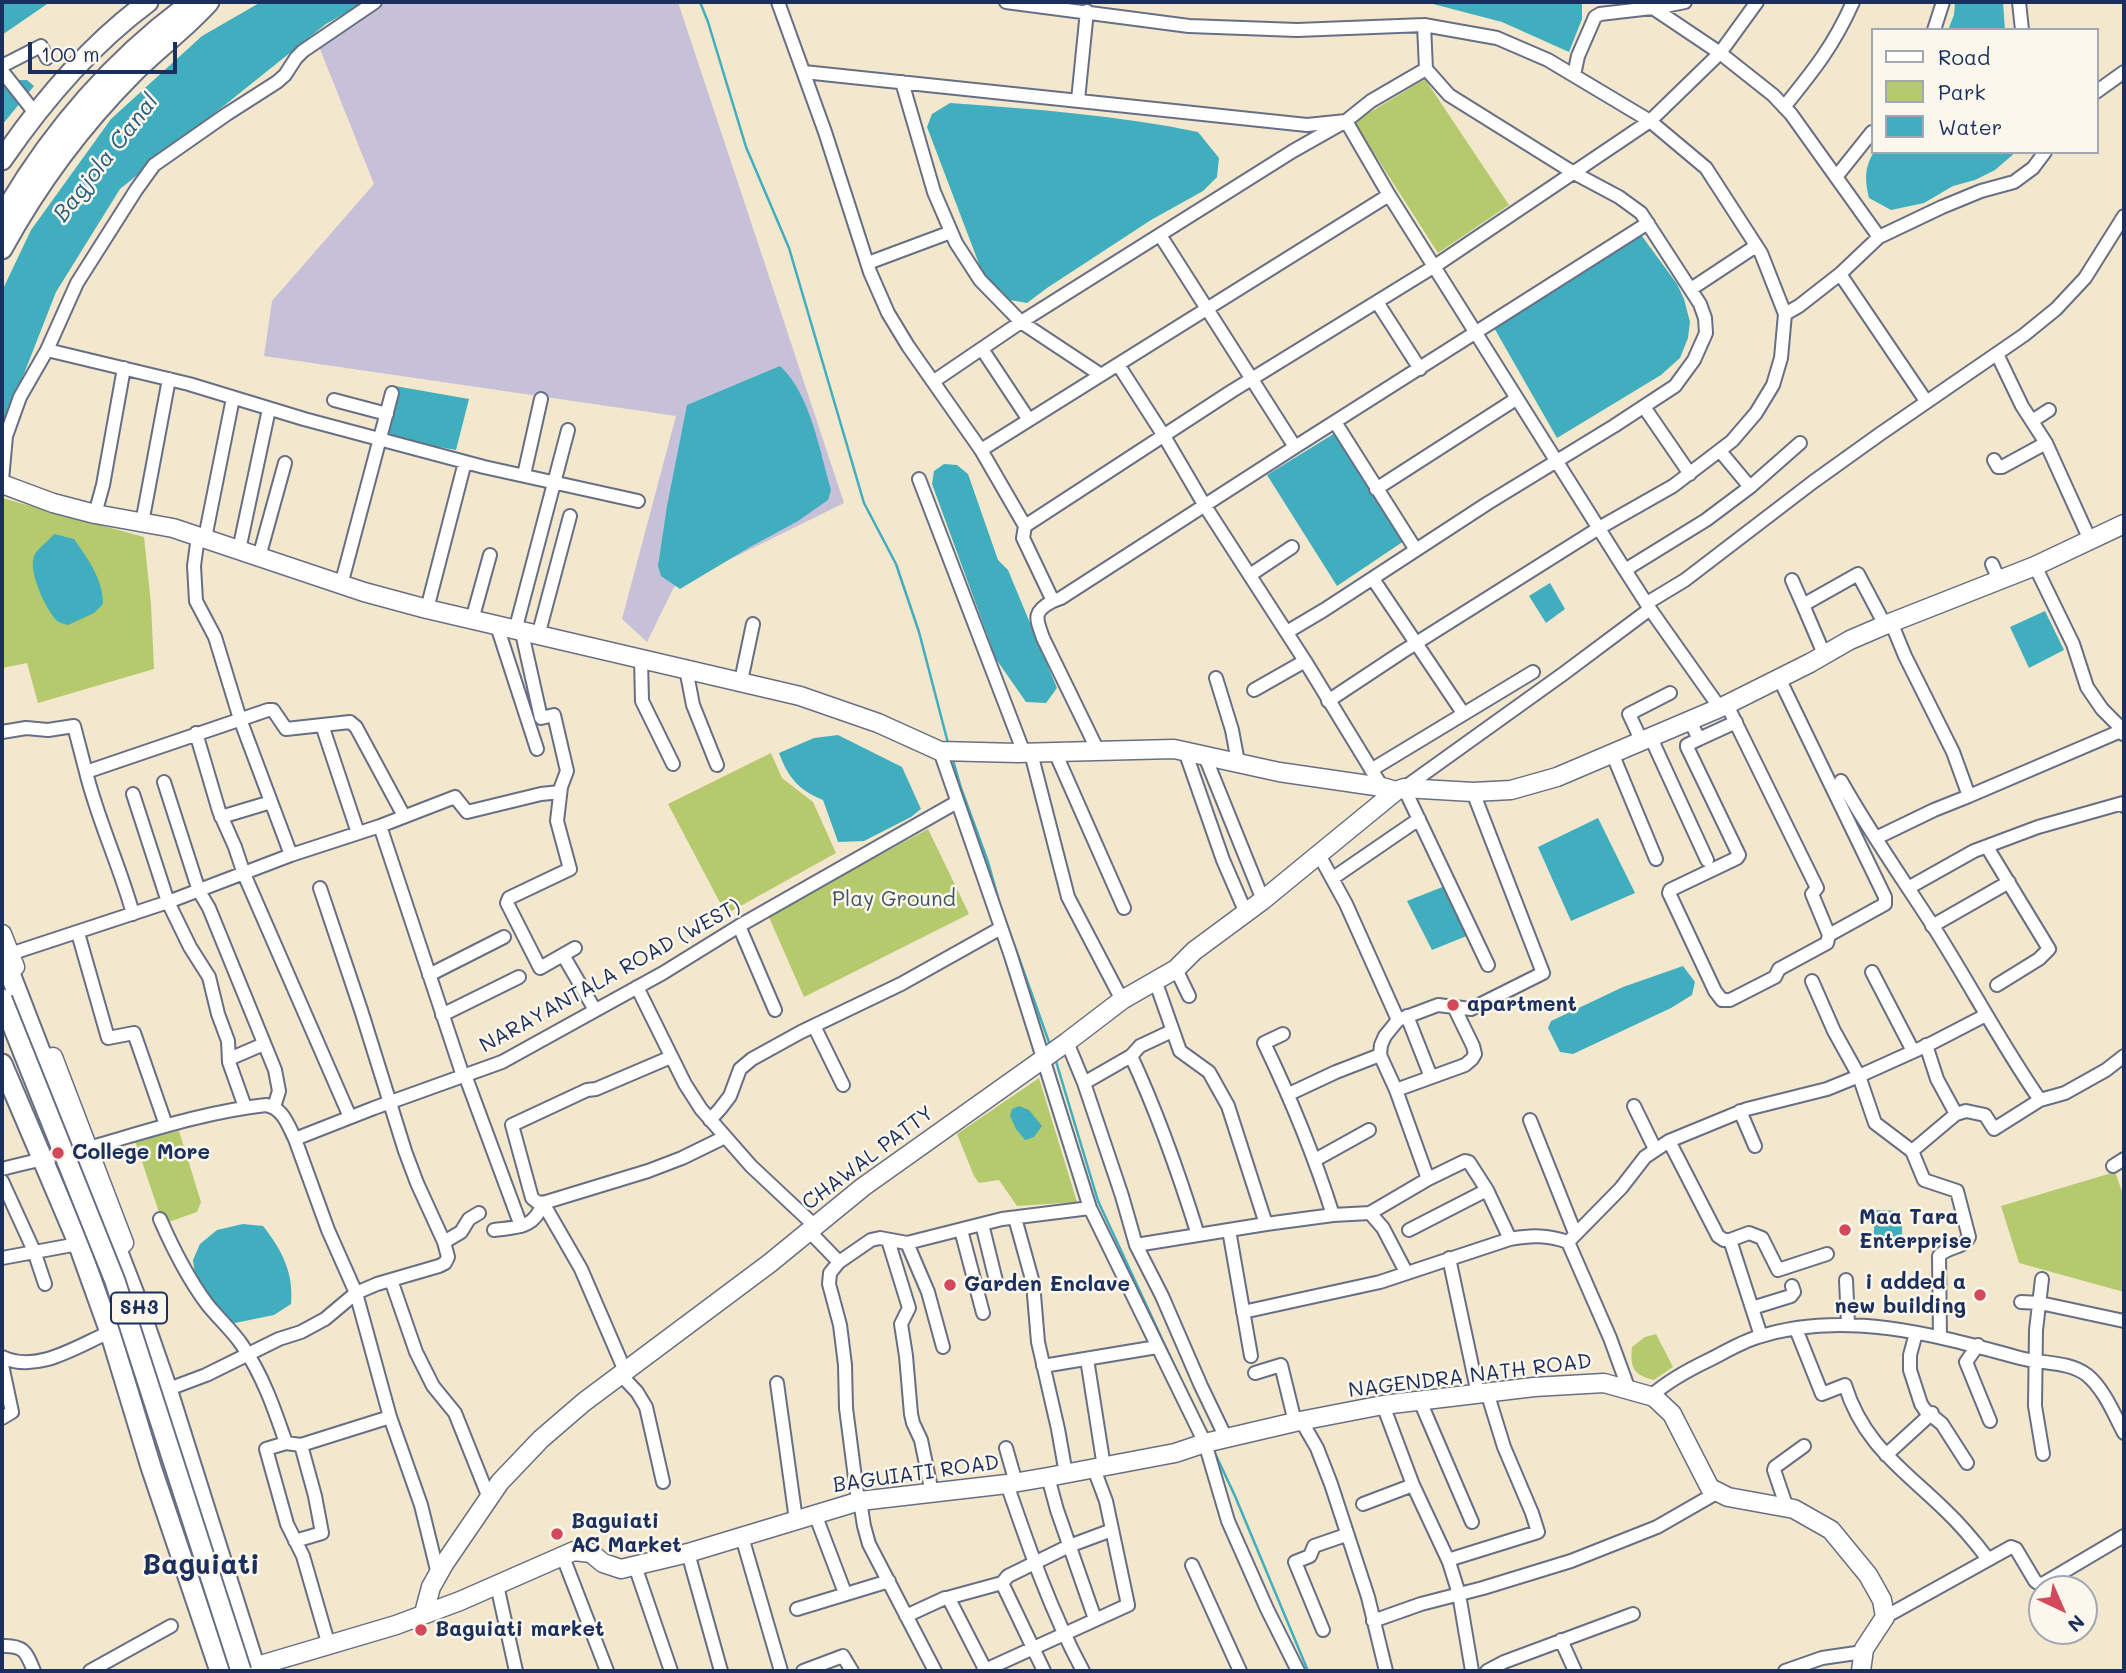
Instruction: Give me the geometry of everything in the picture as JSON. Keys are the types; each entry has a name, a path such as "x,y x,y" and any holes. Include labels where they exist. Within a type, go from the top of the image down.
{"main road":[{"path":"2,160 35,113 69,74 128,17 148,2"},
{"path":"2,217 20,185 61,129 173,2"},
{"path":"2,192 28,152 70,98 143,34 192,2"},
{"path":"2,249 42,181 87,122 134,72 209,2"},
{"name":"SH3","path":"6,953 97,1183 167,1389 251,1667"},
{"path":"2,999 115,1281 251,1667"},
{"path":"2,1029 108,1298 218,1670"},
{"name":"SH3","path":"2,1064 78,1244 110,1332 218,1670"},
{"path":"59,1198 97,1183"}],"street":[{"path":"375,2 303,51 277,82 155,165 77,283 47,350 20,397 6,436 2,482 53,503 95,514 173,528 341,585 427,610 800,696 878,723 940,751 1027,753 1174,749 1279,772 1394,789 1473,792 1511,790 1558,777 1723,706 1824,654 1996,572 2035,566 2124,524"},
{"path":"778,2 868,263 888,313 981,450 1025,526 1023,538 1053,601"},
{"path":"1006,2 1189,26 1297,30 1424,25 1497,38 1548,60 1650,121 1706,168 1756,246 1785,314 1781,358 1773,385 1756,413 1732,441 1673,486 1599,528 1328,701"},
{"path":"1574,75 1578,56 1595,17 1600,14 1685,2"},
{"path":"1025,526 1252,379 1435,266 1650,121 1720,53 1757,2"},
{"path":"1784,107 1839,34 1853,2"},
{"path":"1935,28 1943,2"},
{"path":"2019,2 2022,28"},
{"path":"1653,8 1720,53 1773,95 1880,237"},
{"path":"1078,100 1087,11"},
{"path":"1287,632 1675,386 1694,360 1706,333 1700,304 1641,213 1619,197 1574,173 1449,95 1426,69 1424,25"},
{"path":"2,66 41,46 47,58"},
{"path":"934,381 1021,322 1426,69"},
{"path":"2,71 35,113"},
{"path":"804,72 1307,125 1346,121"},
{"path":"2098,91 2124,72"},
{"path":"902,82 934,192 956,243 981,280 1021,322 1101,375"},
{"path":"1346,121 1516,399 1648,606 1736,722 1817,888 1812,894 1829,935 1827,943 1779,969 1775,977 1746,993 1730,1000 1722,1000 1715,991 1669,893 1670,890 1740,855 1687,747 1736,722"},
{"path":"1836,177 1870,134"},
{"path":"1785,314 1840,274 1880,237 1941,207 1981,191 2014,182 2033,167 2043,154"},
{"path":"981,450 1389,195"},
{"path":"1394,789 1563,674 1648,606 1813,482 2024,335 2056,309 2085,278 2124,216"},
{"path":"1098,751 1043,638 1037,622 1037,614 1042,607 1061,598 1648,223"},
{"path":"868,263 951,232"},
{"path":"1160,235 1295,447"},
{"path":"1691,289 1756,246"},
{"path":"1840,274 1926,401"},
{"path":"1377,302 1420,369"},
{"path":"982,349 1029,420"},
{"path":"47,350 169,379 466,462 638,501"},
{"path":"1997,354 2022,406 2046,443 2090,540"},
{"path":"1119,366 1287,632 1371,771 1394,789 1419,819 1488,965"},
{"path":"95,514 103,485 124,368"},
{"path":"142,523 169,379"},
{"path":"341,585 392,393"},
{"path":"233,398 194,566 196,601 215,637 240,719 290,855"},
{"path":"523,475 541,399"},
{"path":"1376,489 1516,399"},
{"path":"334,400 387,414"},
{"path":"1644,407 1690,474"},
{"path":"239,550 269,409"},
{"path":"2032,421 2049,410"},
{"path":"1335,422 1416,550"},
{"path":"568,430 554,482 525,633 541,718 554,715 567,771 560,792 557,821 570,869 507,901 540,968 575,948"},
{"path":"1625,570 1706,520 1800,443"},
{"path":"1993,460 1998,467 2002,467 2046,443"},
{"path":"1720,451 1749,486"},
{"path":"427,610 466,462"},
{"path":"260,557 285,463"},
{"path":"919,480 1027,753 1068,897 1122,1000"},
{"path":"525,633 570,516"},
{"path":"1250,575 1292,547"},
{"path":"472,620 489,555"},
{"path":"1876,838 1934,810 2123,734 2087,687 2073,644 2035,566"},
{"path":"1803,605 1858,574 1888,623 1953,752 1969,796"},
{"path":"1373,579 1463,713"},
{"path":"1791,580 1824,654"},
{"path":"741,681 753,624"},
{"path":"497,626 537,749"},
{"path":"641,659 642,701 673,764"},
{"path":"1254,690 1305,661"},
{"path":"686,669 693,705 717,765"},
{"path":"1371,771 1533,672"},
{"path":"1216,678 1232,730 1238,762"},
{"path":"1779,678 1885,897 1885,904 1829,935"},
{"path":"1670,693 1629,714 1647,740 1707,860"},
{"path":"86,772 196,733 272,710 286,729 353,724 404,816"},
{"path":"1690,721 1699,739"},
{"path":"321,725 358,833"},
{"path":"2,733 26,728 48,730 74,726 92,798 122,876 133,914"},
{"path":"196,733 221,817 350,1117"},
{"path":"940,751 1001,928 1090,1208 1205,1443 1228,1521 1298,1671"},
{"path":"1185,751 1223,860 1246,913"},
{"path":"1055,752 1124,908"},
{"path":"1612,753 1656,859"},
{"path":"1204,754 1263,900"},
{"path":"1841,781 2040,1100"},
{"path":"164,782 199,891 209,908 278,1082 279,1091 274,1107"},
{"name":"CHAWAL PATTY","path":"424,1614 431,1587 438,1574 500,1482 541,1439 584,1402 770,1263 863,1187 1065,1044 1122,1000 1176,969 1194,951 1263,900 1394,789"},
{"path":"2,934 6,953 78,933 455,797 467,812 560,792"},
{"path":"1428,1179 1396,1090 1380,1055 1385,1036 1403,1018 1438,1005 1471,1009 1543,973 1473,792"},
{"path":"132,794 168,902 190,947 209,977 228,1041 229,1059 245,1107"},
{"path":"1908,888 1974,852 2038,827 2124,801"},
{"path":"221,817 271,802"},
{"name":"NARAYANTALA ROAD (WEST)","path":"295,1139 502,1062 957,802"},
{"path":"1334,878 1419,819"},
{"path":"380,826 463,1076 521,1226"},
{"path":"1987,847 2049,949 2039,960 1997,985"},
{"path":"1318,853 1334,878 1431,1077"},
{"path":"1932,926 2008,883"},
{"path":"174,1387 206,1375 279,1339 302,1332 325,1319 356,1293 445,1263 448,1257 417,1183 320,888"},
{"path":"739,926 775,1010"},
{"path":"710,1120 730,1096 740,1069 752,1059 901,984 1001,928"},
{"path":"78,933 108,1038 134,1033 166,1125"},
{"path":"429,975 504,937"},
{"path":"563,955 595,1010"},
{"path":"1176,969 1189,996"},
{"path":"1872,971 1913,1051"},
{"path":"442,1015 519,977"},
{"path":"1155,981 1180,1051 1209,1072 1228,1106 1266,1224"},
{"path":"1812,981 1834,1031 1859,1076 1875,1123 1912,1151 1924,1180 1957,1191 1969,1232 1967,1241 1943,1251 1939,1256 1940,1337"},
{"path":"637,987 685,1084 710,1120 812,1229 839,1262"},
{"path":"1396,1090 1465,1065 1472,1059 1475,1054 1474,1046 1454,1007"},
{"path":"1243,1312 1380,1282 1510,1239 1530,1235 1572,1237 1621,1188 1645,1157 1669,1141 1740,1111 1826,1089 1859,1076 1986,1015"},
{"path":"814,1026 843,1085"},
{"path":"1084,1083 1130,1056 1140,1046 1172,1031"},
{"path":"1283,1034 1264,1043 1289,1094 1333,1215"},
{"path":"229,1059 264,1044"},
{"path":"1065,1044 1084,1083 1136,1245 1227,1440"},
{"path":"1926,1045 1937,1079 1956,1114"},
{"path":"1289,1094 1380,1055"},
{"path":"1130,1056 1167,1140 1198,1235"},
{"path":"1912,1151 1956,1114 1966,1111 1985,1115 1994,1129 2040,1100 2065,1093 2106,1070 2124,1056"},
{"path":"671,1057 596,1089 587,1090 512,1125 532,1198 543,1203 648,1171 724,1138"},
{"path":"2,1169 245,1107 266,1105 282,1113 295,1139 328,1230 356,1293 390,1417 421,1505 438,1574"},
{"path":"1634,1106 1656,1149"},
{"path":"1740,1111 1755,1146"},
{"path":"1530,1120 1629,1390"},
{"path":"1315,1160 1368,1130"},
{"path":"1669,1141 1718,1236 1730,1240 1749,1233 1762,1238 1778,1270 1827,1254"},
{"path":"1136,1245 1266,1224 1370,1213 1466,1160 1487,1190 1510,1239"},
{"path":"2,1181 34,1251 45,1284"},
{"path":"97,1183 139,1281 174,1387 202,1477 198,1489"},
{"path":"1409,1230 1487,1190"},
{"path":"494,1230 534,1221 543,1203"},
{"path":"543,1203 584,1275 623,1373 646,1407 663,1482"},
{"path":"935,1671 869,1544 864,1527 850,1449 845,1365 840,1325 829,1284 830,1273 839,1262 871,1240 880,1238 908,1243 982,1224 1090,1208"},
{"path":"443,1242 461,1232 469,1219 479,1213"},
{"path":"1370,1213 1382,1228 1406,1272"},
{"path":"1015,1218 1035,1296 1035,1328 1069,1546 1095,1619"},
{"path":"160,1219 183,1269 208,1305 236,1336 268,1388 286,1443"},
{"path":"982,1224 996,1282"},
{"path":"961,1230 983,1313"},
{"path":"1229,1230 1251,1356"},
{"path":"888,1240 909,1308 901,1324 911,1414 921,1440 932,1493"},
{"path":"1730,1240 1761,1336"},
{"path":"908,1243 929,1292 943,1347"},
{"path":"2,1258 78,1244"},
{"path":"1448,1560 1538,1532 1483,1393 1449,1258"},
{"path":"2042,1279 2036,1330 2035,1406 2043,1454"},
{"path":"391,1280 416,1352 433,1385 455,1413 489,1497"},
{"path":"1846,1280 1848,1324"},
{"path":"1752,1308 1791,1296 1794,1292 1792,1286"},
{"path":"2021,1301 2124,1321"},
{"path":"1651,1396 1662,1386 1690,1370 1735,1346 1761,1336 1796,1329 1848,1324 1940,1337 2076,1368 2088,1376 2099,1389 2124,1432"},
{"path":"1796,1329 1822,1394 1845,1385 1850,1404 1872,1439 1968,1533 1988,1559"},
{"path":"2,1357 14,1363 51,1359 110,1332"},
{"path":"1916,1333 1910,1355 1910,1370 1921,1404 1942,1424 1967,1463"},
{"path":"1978,1345 1966,1362 1990,1421"},
{"path":"1043,1366 1157,1347"},
{"path":"947,1598 985,1671 1128,1605 1099,1468 1087,1359"},
{"path":"2,1365 12,1412 2,1418"},
{"path":"1255,1373 1281,1365 1298,1422 1317,1448 1326,1472 1368,1597 1386,1671"},
{"path":"777,1383 796,1520"},
{"name":"NAGENDRA NATH ROAD","path":"1227,1440 1382,1405 1534,1387 1604,1383 1651,1396 1672,1414 1710,1488 1718,1492"},
{"path":"1420,1401 1472,1522"},
{"path":"1382,1405 1413,1485 1448,1560 1459,1594 1472,1671"},
{"path":"1886,1455 1932,1413"},
{"path":"327,1639 303,1556 287,1524 266,1448 286,1443 301,1445 390,1417"},
{"name":"BAGUIATI ROAD","path":"251,1667 396,1625 460,1601 574,1551 591,1553 603,1563 621,1569 688,1553 859,1501 1011,1484 1175,1453 1205,1443 1227,1440"},
{"path":"295,1541 322,1533 301,1445"},
{"path":"1787,1508 1774,1470 1778,1464 1804,1446"},
{"path":"1006,1448 1011,1484 1034,1563 1063,1634 1083,1671"},
{"path":"1363,1504 1413,1485"},
{"path":"1373,1621 1421,1604 1571,1561 1657,1527 1718,1492 1728,1497 1794,1509 1831,1530 1868,1575 1882,1600 1885,1617"},
{"path":"815,1514 845,1594"},
{"path":"906,1615 947,1598 1002,1583 1008,1576 1069,1546 1112,1530"},
{"path":"1323,1630 1296,1562 1310,1556 1314,1546 1346,1535"},
{"path":"1861,1671 1863,1652 1885,1617 1988,1559 2014,1548 2035,1581 2041,1585 2124,1536"},
{"path":"742,1537 781,1671"},
{"path":"688,1553 721,1671"},
{"path":"563,1557 607,1671"},
{"path":"1192,1564 1240,1671"},
{"path":"635,1566 671,1671"},
{"path":"797,1609 889,1581"},
{"path":"1002,1583 1044,1671"},
{"path":"497,1585 516,1671"},
{"name":"BAGUIATI ROAD","path":"251,1667 327,1639 424,1614"},
{"path":"1487,1671 1504,1662 1633,1614"},
{"path":"90,1671 171,1626"},
{"path":"1561,1640 1575,1671"},
{"path":"2,1646 19,1646 24,1650 34,1671"},
{"path":"1785,1671 1822,1658 1863,1652"},
{"path":"803,1671 843,1656 852,1671"}],"shaded area":[{"path":"382,2 678,2 844,503 674,587 647,642 622,619 676,416 264,356 272,301 374,184 318,44"}],"green space":[{"path":"1425,79 1509,205 1438,253 1354,122"},
{"path":"2,498 144,537 154,669 38,703 27,663 2,668"},
{"path":"771,753 782,778 813,802 836,853 726,914 668,804"},
{"name":"Play Ground","path":"928,829 969,914 804,997 768,915"},
{"path":"1039,1078 1077,1202 1017,1206 999,1180 979,1183 957,1134"},
{"path":"179,1131 201,1202 197,1212 163,1224 135,1141"},
{"path":"2115,1172 2124,1197 2124,1292 2019,1263 2001,1206"},
{"path":"1656,1334 1673,1367 1654,1380 1641,1376 1634,1369 1632,1347 1645,1337"}],"water":[{"path":"2,2 50,2 2,35"},
{"name":"Bagjola Canal","path":"261,2 365,2 326,24 120,189 56,292 2,430 2,291 31,230 111,119 202,36"},
{"path":"1433,2 1582,2 1582,19 1569,52 1502,22"},
{"path":"1955,2 2003,2 2005,28 1949,28"},
{"path":"7,80 27,80 34,86 2,125 2,83"},
{"path":"950,103 1106,117 1198,132 1219,158 1217,177 1203,191 1151,220 1027,303 1010,300 984,277 927,127 932,114"},
{"path":"1873,154 2014,154 1995,170 1975,180 1953,186 1924,203 1891,210 1869,198 1866,174"},
{"path":"1639,232 1677,284 1684,299 1690,322 1688,338 1680,358 1661,375 1557,438 1493,326"},
{"path":"780,366 799,391 813,424 831,490 828,500 798,521 680,589 661,576 658,566 687,405"},
{"path":"395,386 469,399 456,450 383,437"},
{"path":"1335,433 1404,541 1337,586 1267,475"},
{"path":"944,464 957,465 968,474 998,560 1008,570 1057,688 1046,703 1026,702 996,659 932,484 934,471"},
{"path":"54,534 74,539 94,570 102,595 103,604 94,613 68,625 57,621 48,608 38,589 33,569 35,554"},
{"path":"1550,583 1565,609 1546,623 1529,596"},
{"path":"2045,611 2064,650 2029,668 2010,627"},
{"path":"838,735 902,767 921,809 864,841 838,842 823,800 795,782 779,753 814,738"},
{"path":"1598,818 1635,893 1571,921 1538,847"},
{"path":"1445,886 1469,935 1432,950 1407,901"},
{"path":"1683,966 1695,982 1692,995 1671,1008 1573,1054 1560,1052 1548,1028 1551,1021 1623,987"},
{"path":"1019,1106 1029,1110 1042,1126 1034,1137 1025,1140 1010,1116 1012,1109"},
{"path":"1875,1210 1902,1211 1902,1247 1873,1248"},
{"path":"243,1224 263,1226 276,1244 291,1282 291,1304 274,1315 235,1323 220,1317 195,1276 193,1260 200,1244 217,1230"}],"waterway":[{"path":"700,2 746,147 789,248 864,503 896,564 919,632 948,743"},
{"path":"953,760 1001,908 1050,1045"},
{"path":"1055,1058 1098,1201 1188,1395"},
{"path":"1213,1449 1308,1671"}],"place":[{"name":"apartment","path":"1453,1005"},
{"name":"College More","path":"58,1153"},
{"name":"Maa Tara Enterprise","path":"1845,1230"},
{"name":"Garden Enclave","path":"950,1285"},
{"name":"i added a new building","path":"1980,1295"},
{"name":"Baguiati AC Market","path":"557,1534"},
{"name":"Baguiati market","path":"421,1630"}],"district":[{"name":"Baguiati","path":"201,1565"}]}
